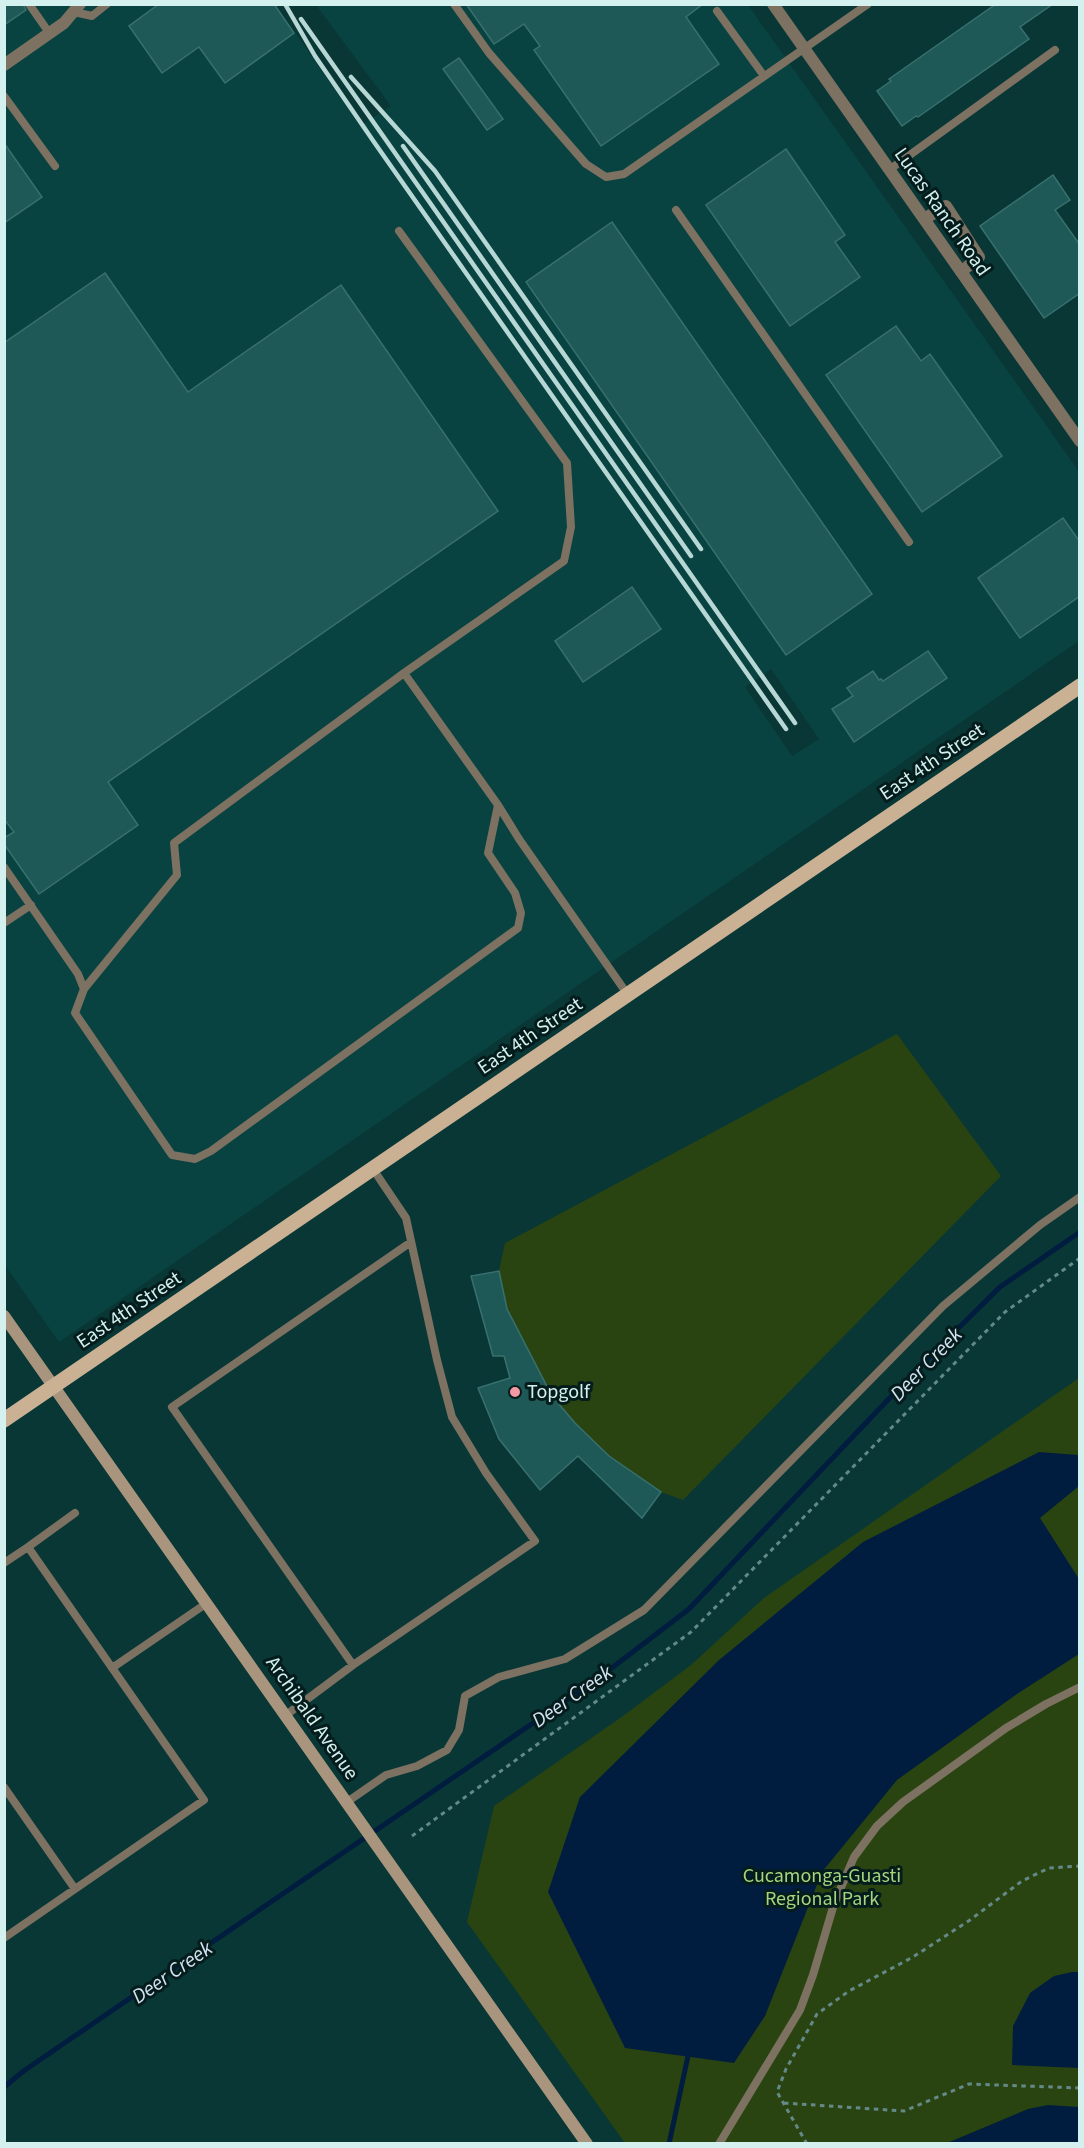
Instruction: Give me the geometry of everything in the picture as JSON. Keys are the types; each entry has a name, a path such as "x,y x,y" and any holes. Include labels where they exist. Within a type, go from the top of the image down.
{"main road":[{"name":"East 4th Street","path":"4,1420 1080,686"},
{"name":"Archibald Avenue","path":"4,1316 587,2144"}],"street":[{"name":"Lucas Ranch Road","path":"773,4 1080,441"},
{"path":"4,65 50,34 78,7"},
{"path":"924,219 945,206 979,257 961,272"}],"lane":[{"path":"29,4 50,34"},
{"path":"78,7 92,16 107,4"},
{"path":"454,4 489,53 586,164 606,177 624,174 867,4"},
{"path":"717,11 764,76"},
{"path":"889,170 1055,50"},
{"path":"4,96 55,166"},
{"path":"676,210 909,542"},
{"path":"399,231 567,463 571,527 564,561 404,673 174,843 177,875 84,989 75,1013 172,1155 195,1159 211,1151 518,928 521,913 515,892 488,853 498,805"},
{"path":"404,673 628,995"},
{"path":"4,867 78,974 84,989"},
{"path":"4,923 31,905"},
{"path":"286,1715 353,1665 535,1541 486,1473 452,1417 406,1218 373,1169"},
{"path":"347,1802 386,1775 417,1766 447,1750 459,1730 465,1696 499,1677 565,1659 644,1610 943,1305 1040,1225 1080,1197"},
{"path":"353,1665 172,1407 411,1242"},
{"path":"4,1563 75,1513"},
{"path":"4,1938 204,1800 28,1547"},
{"path":"112,1668 207,1603"},
{"path":"719,2144 800,2010 834,1904 854,1857 878,1826 903,1802 1006,1728 1080,1687"},
{"path":"4,1787 75,1889"}],"path":[{"path":"412,1836 691,1632 1005,1312 1080,1258"},
{"path":"807,2144 777,2092 786,2069 817,2014 849,1991 922,1951 970,1920 1022,1881 1049,1868 1080,1866"},
{"path":"784,2103 904,2111 969,2085 1080,2088"}],"shaded area":[{"path":"4,5 276,5 360,126 391,106 316,5 748,5 1080,473 1079,641 59,1342 4,1264","holes":["771,669 819,739 792,756 745,687"]}],"green space":[{"path":"897,1034 1001,1176 683,1500 661,1492 609,1456 575,1423 552,1396 507,1309 499,1271 505,1243"},
{"name":"Cucamonga-Guasti Regional Park","path":"1079,1378 1079,2143 625,2143 467,1922 494,1806 623,1716 691,1665 764,1598"}],"water":[{"path":"1039,1452 1078,1455 1079,1457 1079,1486 1040,1518 1079,1579 1079,1654 1017,1694 897,1780 822,1872 765,2016 734,2063 625,2048 548,1892 580,1797 719,1660 863,1542"},
{"path":"1079,1972 1079,2068 1012,2065 1013,2026 1030,1993 1054,1976"},
{"path":"1048,2105 1079,2107 1079,2143 947,2143 1028,2109"}],"building":[{"path":"4,4 23,4 26,10 4,25"},
{"path":"159,4 274,4 294,33 225,83 199,47 162,73 129,26"},
{"path":"466,4 703,4 686,17 719,64 601,146 534,50 540,46 524,24 494,44"},
{"path":"996,4 1053,4 1020,27 1029,39 902,126 877,91 891,81 889,79"},
{"path":"459,58 503,119 487,130 443,69"},
{"path":"4,143 42,197 4,223"},
{"path":"786,149 845,235 835,242 860,277 790,326 706,205"},
{"path":"1053,175 1070,200 1055,210 1080,245 1080,293 1044,318 980,226"},
{"path":"612,222 872,594 786,655 526,282"},
{"path":"105,273 188,392 341,285 498,511 108,782 138,825 39,894 4,844 4,838 14,832 4,819 4,343"},
{"path":"896,326 921,361 930,354 1002,456 922,512 826,375"},
{"path":"1063,518 1080,542 1080,596 1020,638 978,578"},
{"path":"632,587 661,629 583,682 555,641"},
{"path":"928,651 947,678 854,742 832,709 853,696 847,688 873,671 879,680 883,681"},
{"name":"Topgolf","path":"499,1271 507,1309 552,1396 575,1423 609,1456 661,1492 642,1518 578,1456 540,1490 499,1439 478,1388 510,1378 504,1356 493,1356 471,1276"}],"waterway":[{"name":"Deer Creek","path":"4,2087 25,2070 596,1680 689,1609 921,1365 1000,1287 1080,1232"},
{"path":"669,2144 688,2056"}],"railway":[{"path":"285,4 315,56 374,142 786,729"},
{"path":"301,19 795,723"},
{"path":"351,77 435,171 701,549"},
{"path":"403,146 691,556"}],"place":[{"name":"Topgolf","path":"515,1392"}]}
